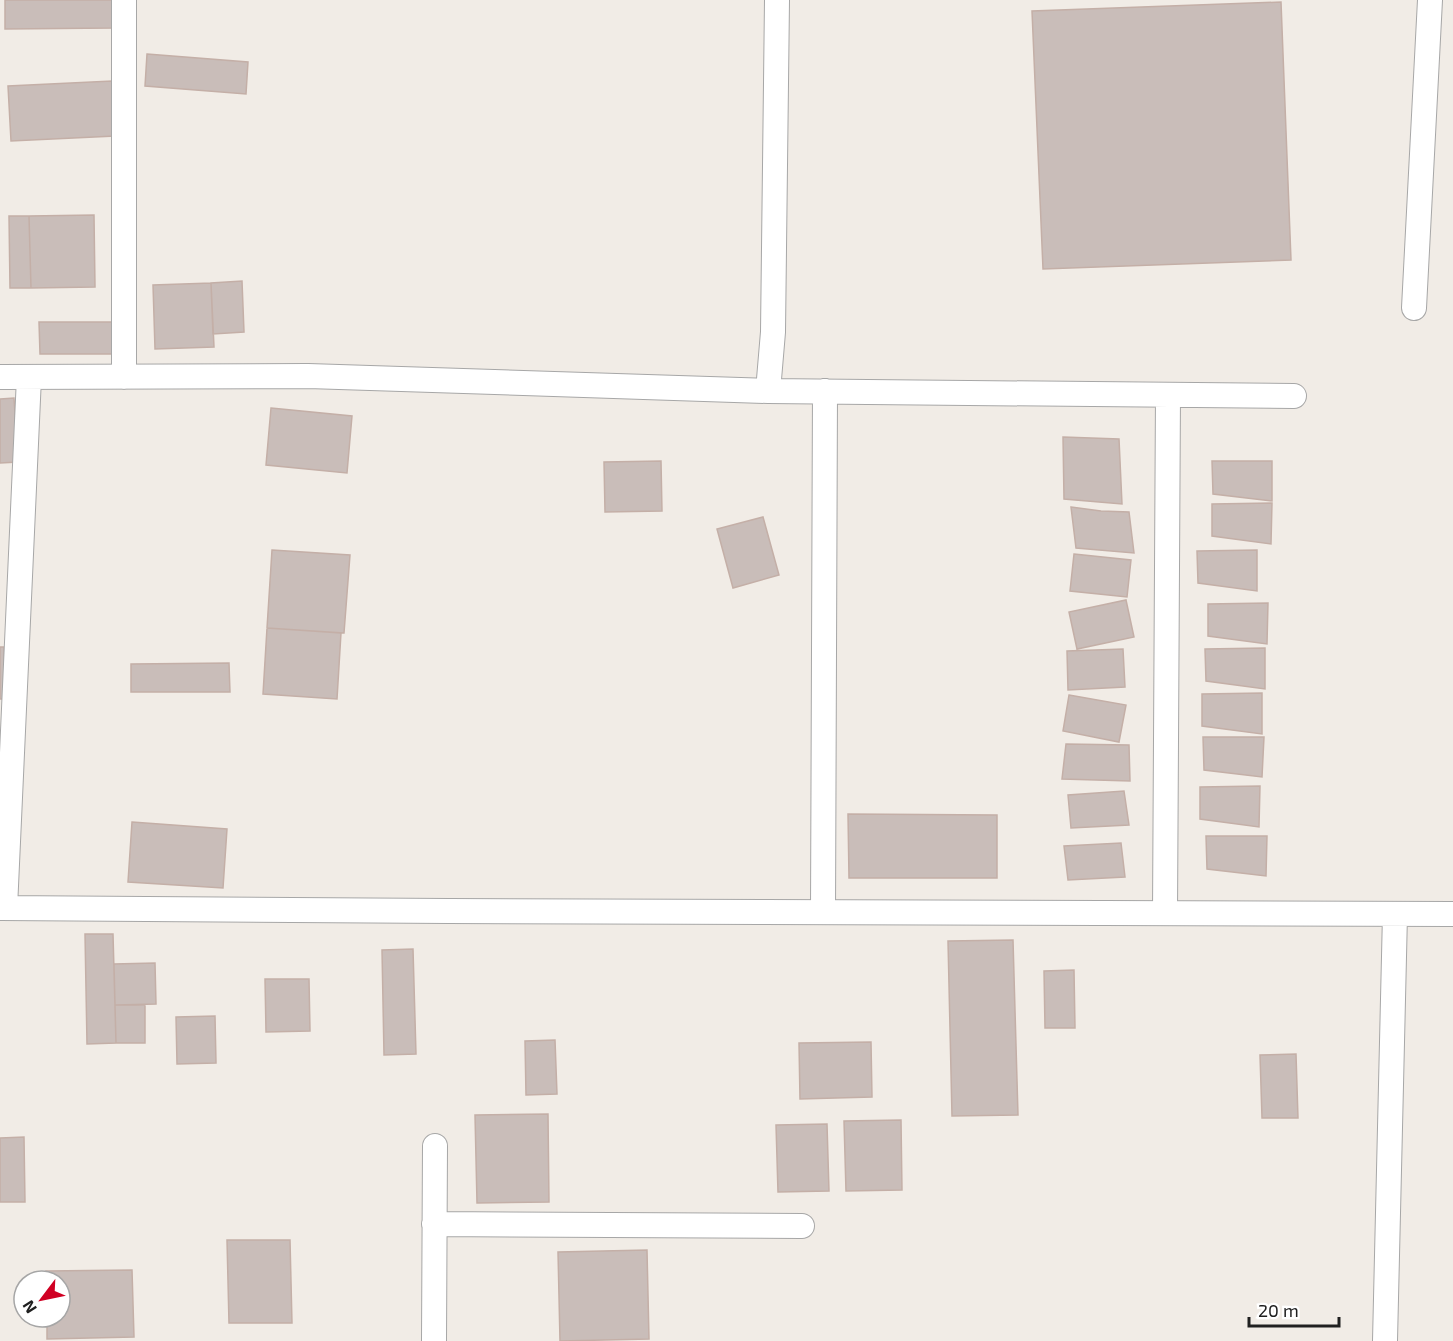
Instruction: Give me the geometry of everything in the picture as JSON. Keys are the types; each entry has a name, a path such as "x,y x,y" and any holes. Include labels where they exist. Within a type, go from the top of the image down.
{"street":[{"path":"124,0 124,377"},
{"path":"768,391 773,332 777,0"},
{"path":"1414,308 1430,0"},
{"path":"0,377 308,376 768,391 1294,396"},
{"path":"29,377 3,908 1453,914"},
{"path":"823,912 825,391"},
{"path":"1165,913 1168,395"},
{"path":"1385,1341 1395,914"},
{"path":"434,1341 435,1146"},
{"path":"434,1224 802,1226"}],"building":[{"path":"5,0 113,0 113,28 5,29"},
{"path":"1281,2 1291,260 1043,269 1032,11"},
{"path":"147,54 248,62 246,94 145,86"},
{"path":"112,81 115,136 11,141 8,86"},
{"path":"94,215 95,287 31,288 29,216"},
{"path":"9,216 29,216 31,288 10,288"},
{"path":"242,281 244,332 213,334 211,283"},
{"path":"211,283 214,347 155,349 153,285"},
{"path":"39,322 117,322 117,354 40,354"},
{"path":"14,398 18,462 0,463 0,399"},
{"path":"271,408 352,416 347,473 266,465"},
{"path":"1063,437 1119,439 1122,504 1064,499"},
{"path":"661,461 662,511 605,512 604,462"},
{"path":"1212,461 1272,461 1272,501 1213,494"},
{"path":"1272,503 1271,544 1212,536 1212,504"},
{"path":"1071,507 1129,512 1134,553 1076,548"},
{"path":"763,517 779,575 733,588 717,529"},
{"path":"272,550 350,555 344,633 267,628"},
{"path":"1257,550 1257,591 1198,583 1197,551"},
{"path":"1074,554 1131,560 1127,597 1070,591"},
{"path":"1126,600 1134,637 1077,649 1069,612"},
{"path":"1268,603 1267,644 1208,636 1208,604"},
{"path":"267,628 341,633 337,699 263,694"},
{"path":"0,647 4,647 6,699 0,699"},
{"path":"1265,648 1265,689 1206,681 1205,649"},
{"path":"1123,649 1125,687 1068,690 1067,651"},
{"path":"229,663 230,692 131,692 131,664"},
{"path":"1262,693 1262,734 1202,726 1202,694"},
{"path":"1069,695 1126,705 1119,742 1063,731"},
{"path":"1203,737 1264,737 1262,777 1204,770"},
{"path":"1066,744 1129,745 1130,781 1062,779"},
{"path":"1260,786 1259,827 1200,819 1200,787"},
{"path":"1124,791 1129,825 1071,828 1068,795"},
{"path":"848,814 997,815 997,878 849,878"},
{"path":"132,822 227,829 223,888 128,882"},
{"path":"1206,836 1267,836 1266,876 1207,869"},
{"path":"1121,843 1125,877 1068,880 1064,846"},
{"path":"85,934 113,934 116,1043 87,1044"},
{"path":"1013,940 1018,1115 952,1116 948,941"},
{"path":"413,949 416,1054 384,1055 382,950"},
{"path":"155,963 156,1004 115,1005 114,964"},
{"path":"1074,970 1075,1028 1045,1028 1044,971"},
{"path":"265,979 309,979 310,1031 266,1032"},
{"path":"115,1005 145,1005 145,1043 116,1043"},
{"path":"215,1016 216,1063 177,1064 176,1017"},
{"path":"555,1040 557,1094 526,1095 525,1041"},
{"path":"871,1042 872,1097 800,1099 799,1043"},
{"path":"1296,1054 1298,1118 1262,1118 1260,1055"},
{"path":"548,1114 549,1202 477,1203 475,1115"},
{"path":"901,1120 902,1190 846,1191 844,1121"},
{"path":"827,1124 829,1191 778,1192 776,1125"},
{"path":"24,1137 25,1202 0,1202 0,1138"},
{"path":"227,1240 290,1240 292,1323 229,1323"},
{"path":"647,1250 649,1339 560,1341 558,1252"},
{"path":"132,1270 134,1337 47,1339 47,1329 72,1329 72,1271"}]}
